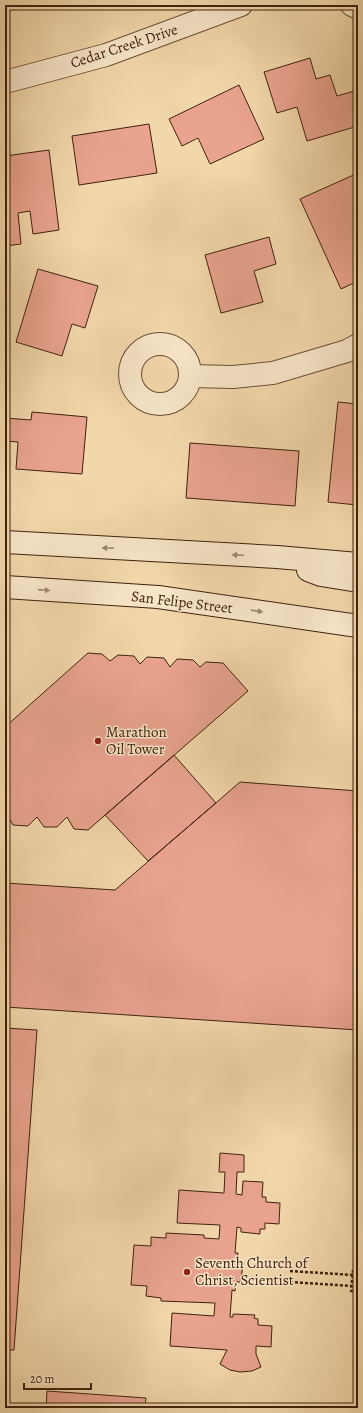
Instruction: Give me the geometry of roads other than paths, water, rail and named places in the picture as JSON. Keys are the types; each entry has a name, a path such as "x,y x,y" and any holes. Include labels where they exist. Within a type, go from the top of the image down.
{"main road":[{"name":"Cedar Creek Drive","path":"5,82 106,55 241,5"},
{"path":"352,5 358,8"},
{"path":"191,376 233,376 273,373 340,353 358,345"},
{"path":"5,542 277,557 358,564"},
{"path":"277,557 321,575 358,581"},
{"name":"San Felipe Street","path":"5,587 158,597 358,626"}],"place":[{"name":"Marathon Oil Tower","path":"98,741"},
{"name":"Seventh Church of Christ, Scientist","path":"187,1272"}]}
